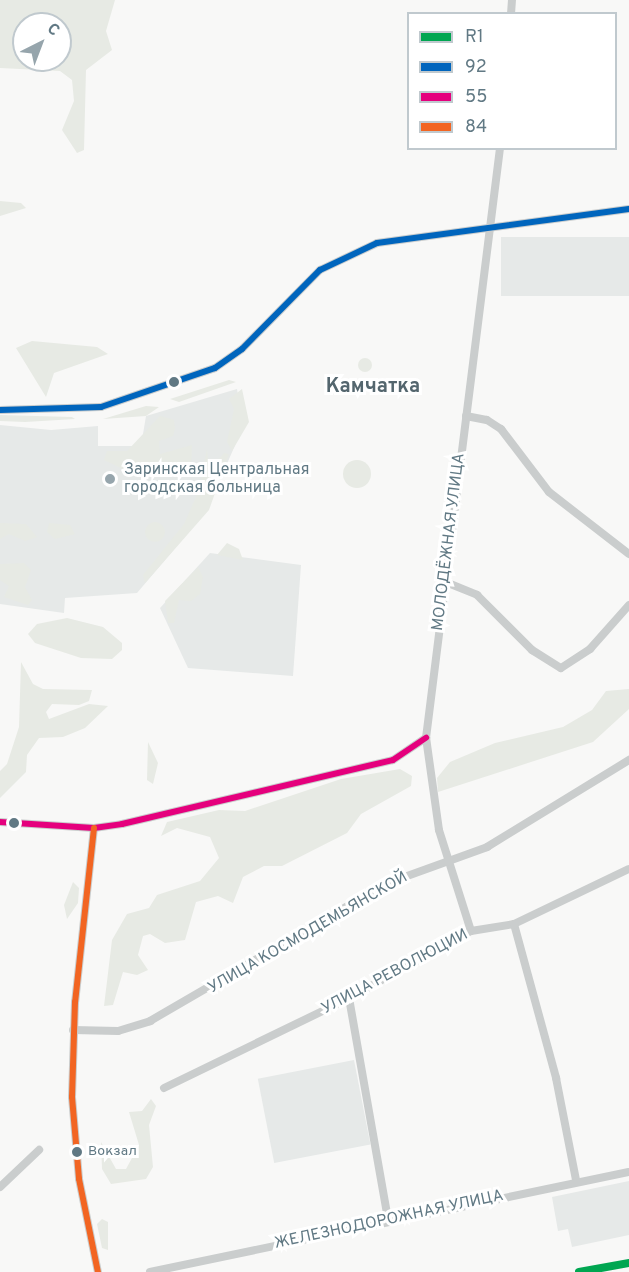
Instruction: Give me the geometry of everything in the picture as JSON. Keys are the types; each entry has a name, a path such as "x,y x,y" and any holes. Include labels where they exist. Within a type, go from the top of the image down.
{"street":[{"name":"МОЛОДЁЖНАЯ УЛИЦА","path":"471,932 447,864 426,738 443,581 494,230 500,150"},
{"path":"0,410 71,411 162,389 228,361 306,282 356,250 392,239 494,230 629,209"},
{"path":"466,417 501,429 549,492 629,554"},
{"path":"443,581 477,595 532,650 561,668 590,649 629,605"},
{"path":"0,822 94,828 393,760 426,738"},
{"name":"УЛИЦА КОСМОДЕМЬЯНСКОЙ","path":"73,1030 118,1031 150,1021 386,884 447,864 487,847 629,760"},
{"path":"94,828 73,1030 75,1147 98,1272"},
{"name":"УЛИЦА РЕВОЛЮЦИИ","path":"164,1088 349,998 471,932 514,924 629,869"},
{"path":"514,924 556,1078 576,1180"},
{"path":"349,998 388,1220"},
{"path":"0,1187 39,1150"},
{"name":"ЖЕЛЕЗНОДОРОЖНАЯ УЛИЦА","path":"150,1272 576,1180 629,1172"}],"shaded area":[{"path":"0,0 115,0 106,31 112,50 86,70 84,150 77,153 62,130 74,101 72,80 61,72 72,72 72,12 12,12 12,69 0,68"},
{"path":"0,201 21,203 26,208 0,216"},
{"path":"501,237 629,237 629,296 501,296"},
{"path":"32,341 97,347 108,354 54,373 46,397 16,348"},
{"path":"365,358 370,360 372,365 370,370 365,372 360,370 358,365 360,360"},
{"path":"229,380 236,382 179,402 170,399"},
{"name":"Заринская Центральная городская больница","path":"237,389 243,427 206,512 137,593 65,598 64,613 0,604 0,425 51,430 98,426 98,446 141,446 146,416"},
{"path":"242,389 249,422 232,451 227,442 234,409 229,399"},
{"path":"146,406 159,407 146,416 103,419"},
{"path":"0,415 72,417 75,419 0,421"},
{"path":"160,416 174,420 175,428 173,436 159,441 160,454 192,445 191,468 123,469 104,460 107,451 127,451"},
{"path":"207,449 209,471 224,453 229,454 209,510 145,583 143,575 184,524 199,490"},
{"path":"357,460 367,464 371,474 367,484 357,488 347,484 343,474 347,464"},
{"path":"155,522 162,525 165,532 162,539 155,542 148,539 145,532 148,525"},
{"path":"0,523 26,524 37,537 25,541 9,534 0,539"},
{"path":"49,523 70,525 75,534 55,539 47,532"},
{"path":"227,543 239,549 243,560 217,555"},
{"path":"210,553 301,565 293,676 188,668 160,608"},
{"path":"24,563 31,570 25,587 32,600 28,605 4,597 9,586 0,580 0,564"},
{"path":"198,567 203,577 200,594 191,601 179,600 174,623 168,623 165,601"},
{"path":"67,618 103,627 122,643 122,650 112,659 81,658 35,643 28,634 37,624"},
{"path":"21,662 33,684 43,689 92,690 89,701 79,705 52,704 46,712 49,719 89,704 108,706 85,728 63,737 39,738 27,755 26,772 0,798 0,771 7,764 19,727"},
{"path":"629,689 629,709 593,742 438,792 437,778 450,762 495,743 563,727 592,710 606,691"},
{"path":"148,742 158,763 153,784 147,780"},
{"path":"400,769 412,776 411,786 361,814 347,833 282,866 264,866 243,877 233,903 218,896 196,902 185,940 165,943 150,934 143,936 138,955 148,970 137,975 123,972 113,1005 104,1006 112,940 127,914 149,908 157,895 200,881 219,858 210,837 177,828 161,836 167,822 219,810 245,811 341,779"},
{"path":"73,882 79,888 78,903 67,919 64,905"},
{"path":"354,1060 370,1144 274,1163 258,1079"},
{"path":"151,1099 156,1106 149,1125 153,1167 146,1179 111,1184 102,1169 101,1142 116,1169 126,1169 139,1145 129,1112 142,1111"},
{"path":"629,1181 629,1235 572,1247 568,1229 558,1231 552,1197"},
{"path":"102,1219 108,1222 108,1250 102,1248 97,1224"}],"transit line":[{"name":"92","path":"0,410 101,407 215,368 242,349 320,270 377,243 629,209"},
{"name":"55","path":"0,822 94,828 122,824 393,760 426,738"},
{"name":"84","path":"94,828 75,1002 72,1097 79,1179 98,1272"},
{"name":"R1","path":"579,1272 629,1263"}],"place":[{"name":"Заринская Центральная городская больница","path":"110,479"},
{"name":"Вокзал","path":"77,1152"}],"district":[{"name":"Камчатка","path":"373,387"}]}
